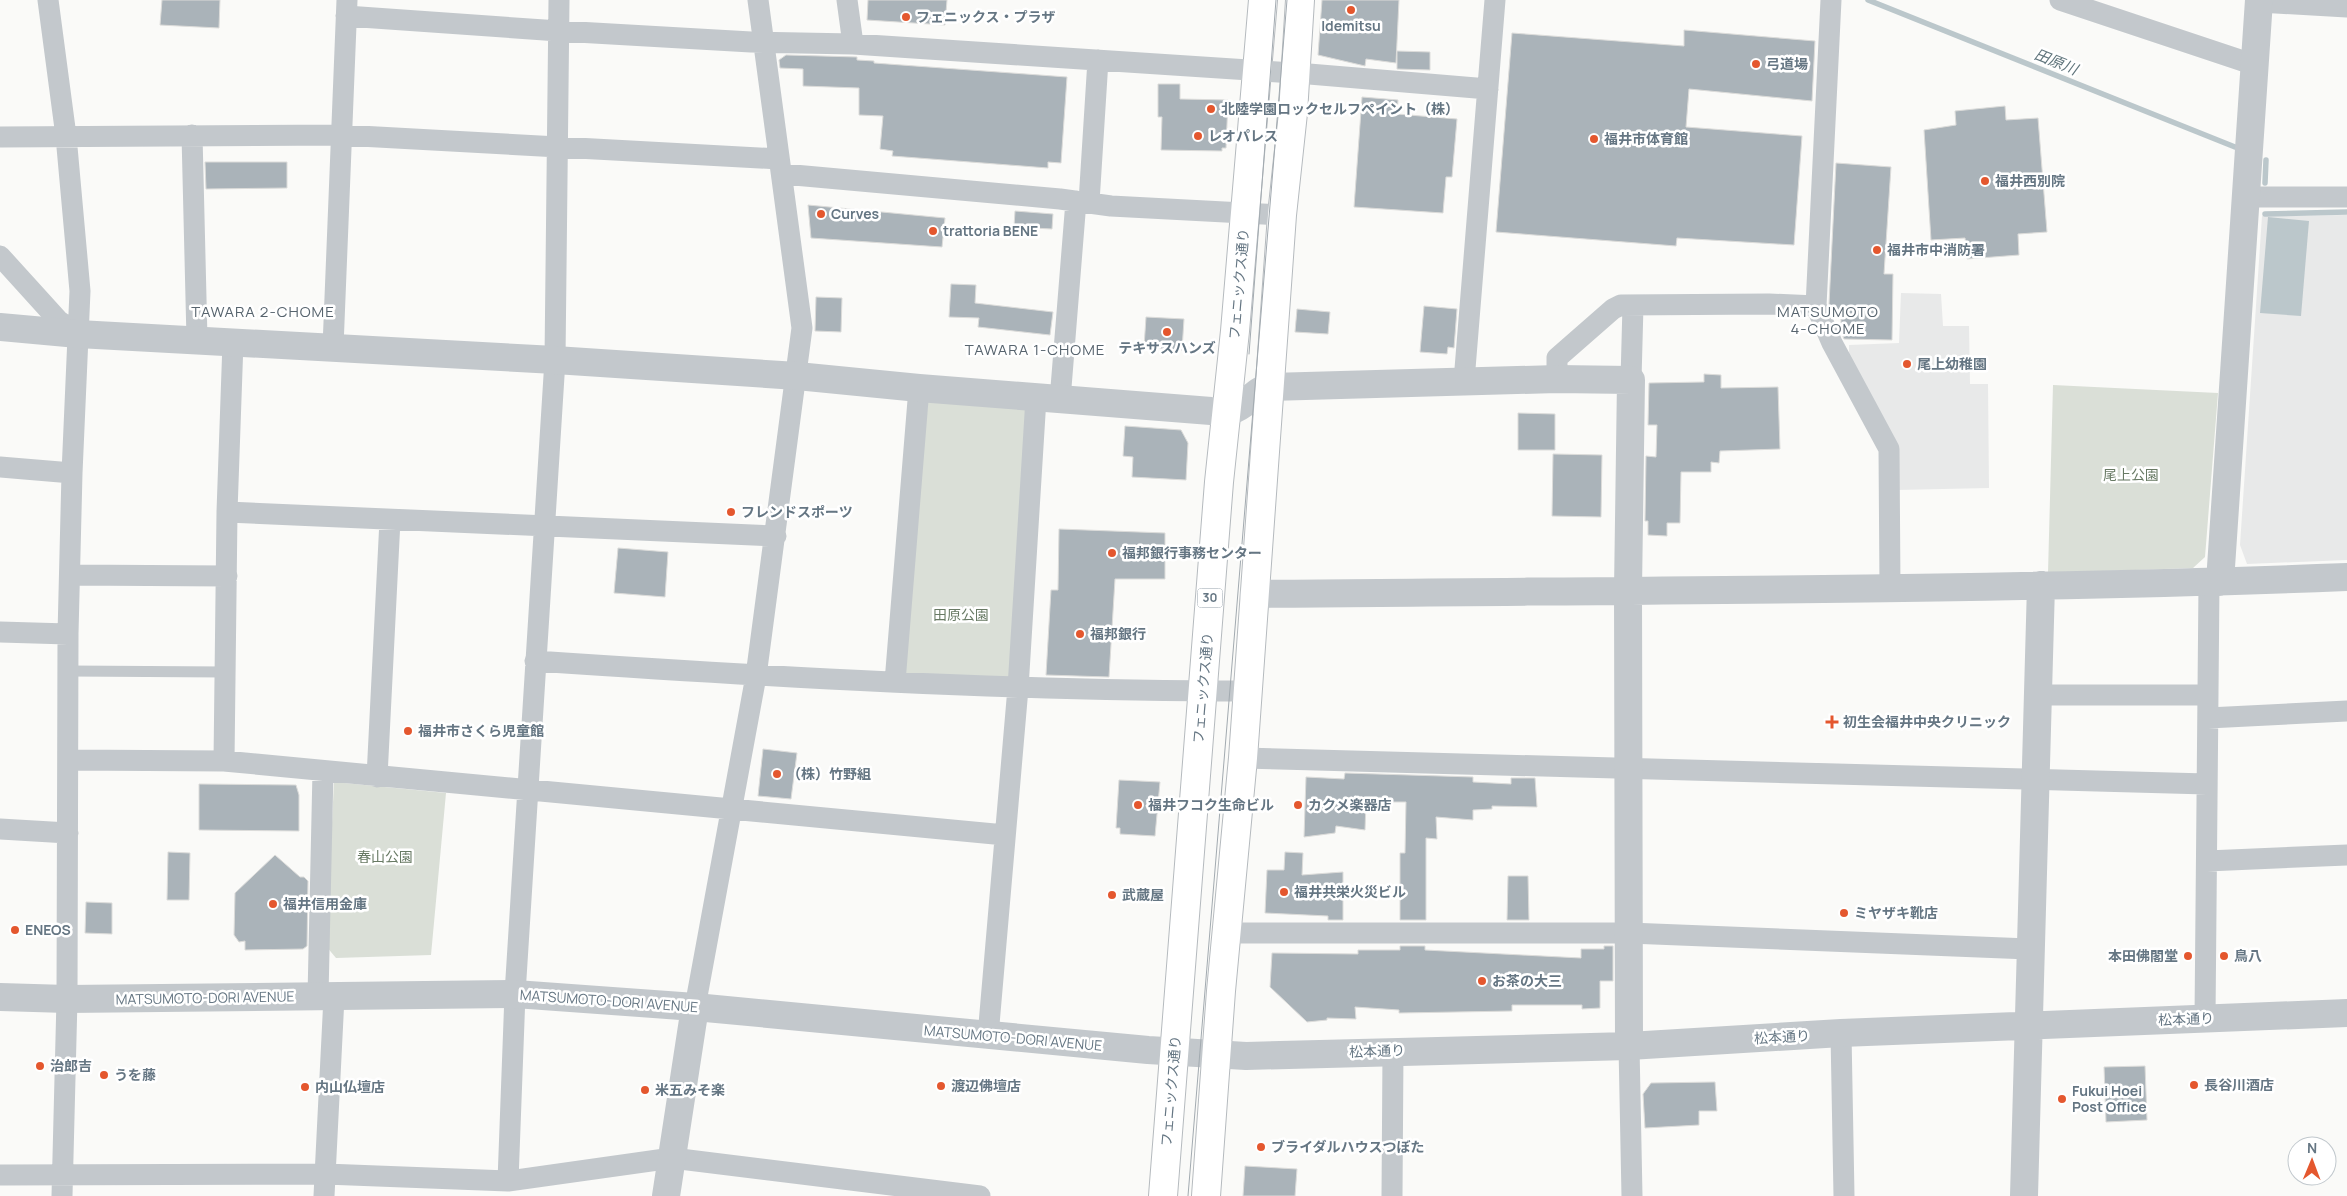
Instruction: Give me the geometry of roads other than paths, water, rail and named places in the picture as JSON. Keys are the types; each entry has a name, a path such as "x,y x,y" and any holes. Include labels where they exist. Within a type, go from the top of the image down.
{"main road":[{"name":"フェニックス通り","path":"1163,1196 1203,691 1262,0"},
{"path":"1206,1196 1216,1056 1242,758 1282,215 1296,73 1300,0"}],"street":[{"path":"48,0 66,136 80,291 72,473 68,634 67,999 62,1186"},
{"path":"508,1181 514,994 555,360 559,147 559,0"},
{"path":"666,1196 695,1007 756,676 797,376 802,315 758,0"},
{"path":"847,0 853,44"},
{"path":"1464,381 1495,0"},
{"path":"1832,0 1816,306 1832,343 1889,450 1890,588"},
{"path":"2060,0 2255,65"},
{"path":"2205,1019 2208,695 2214,582 2247,197 2259,1 2347,8"},
{"path":"333,347 347,8 559,31 763,42 853,44 1296,73 1488,89"},
{"path":"988,1036 1018,688 1048,399 1083,201 1098,60"},
{"path":"0,137 342,135 559,147 781,167 1083,201 1111,206 1282,215"},
{"path":"192,136 197,339"},
{"path":"2247,197 2347,197"},
{"path":"0,256 59,321 78,334"},
{"path":"1557,379 1557,358 1617,306 1769,304 1816,306"},
{"path":"1632,1196 1629,1046 1628,590 1633,305"},
{"path":"0,327 78,334 197,339 797,376 1048,399 1227,411 1244,404 1264,388 1270,387 1557,379 1631,380"},
{"path":"224,761 227,512 233,342"},
{"path":"895,682 919,388"},
{"path":"0,467 72,473"},
{"path":"227,512 544,528 776,536"},
{"path":"376,776 390,520"},
{"path":"70,575 227,576"},
{"path":"1254,594 1890,588 2214,582 2347,577"},
{"path":"2024,1196 2029,950 2041,585"},
{"path":"0,632 68,634"},
{"path":"535,661 756,676 1018,688 1247,692"},
{"path":"2037,695 2208,695"},
{"path":"2208,718 2347,711"},
{"path":"1242,758 2208,784"},
{"path":"69,760 224,761 1005,835"},
{"path":"323,771 326,996 326,1174 324,1196"},
{"path":"0,829 68,833"},
{"path":"2207,861 2347,855"},
{"path":"1227,932 1629,933 2029,950"},
{"name":"MATSUMOTO-DORI AVENUE","path":"0,997 67,999 514,994 695,1007 1216,1056"},
{"name":"松本通り","path":"1216,1056 1629,1046 1841,1033 2347,1013"},
{"path":"1841,1033 1844,1196"},
{"path":"1392,1196 1393,1051"},
{"path":"0,1174 62,1186 326,1174 508,1181 672,1158 975,1196"}],"lane":[{"path":"69,671 225,672"}],"waterway":[{"name":"田原川","path":"1868,0 2235,147"},
{"name":"田原川","path":"2265,183 2266,160"},
{"name":"田原川","path":"2265,214 2347,212"}],"tram line":[{"path":"1249,354 1276,0"},
{"path":"1188,1196 1287,0"}],"place":[{"name":"Idemitsu","path":"1351,10"},
{"name":"フェニックス・プラザ","path":"906,17"},
{"name":"弓道場","path":"1756,64"},
{"name":"北陸学園ロックセルフペイント（株）","path":"1211,109"},
{"name":"レオパレス","path":"1198,136"},
{"name":"福井市体育館","path":"1594,139"},
{"name":"福井西別院","path":"1985,181"},
{"name":"Curves","path":"821,214"},
{"name":"trattoria BENE","path":"933,231"},
{"name":"福井市中消防署","path":"1877,250"},
{"name":"テキサスハンズ","path":"1167,332"},
{"name":"尾上幼稚園","path":"1907,364"},
{"name":"フレンドスポーツ","path":"731,512"},
{"name":"福邦銀行事務センター","path":"1112,553"},
{"name":"福邦銀行","path":"1080,634"},
{"name":"初生会福井中央クリニック","path":"1832,722"},
{"name":"福井市さくら児童館","path":"408,731"},
{"name":"（株）竹野組","path":"777,774"},
{"name":"福井フコク生命ビル","path":"1138,805"},
{"name":"カクメ楽器店","path":"1298,805"},
{"name":"福井共栄火災ビル","path":"1284,892"},
{"name":"武蔵屋","path":"1112,895"},
{"name":"福井信用金庫","path":"273,904"},
{"name":"ミヤザキ靴店","path":"1844,913"},
{"name":"ENEOS","path":"15,930"},
{"name":"本田佛閣堂","path":"2188,956"},
{"name":"鳥八","path":"2224,956"},
{"name":"お茶の大三","path":"1482,981"},
{"name":"治郎吉","path":"40,1066"},
{"name":"うを藤","path":"104,1075"},
{"name":"長谷川酒店","path":"2194,1085"},
{"name":"渡辺佛壇店","path":"941,1086"},
{"name":"内山仏壇店","path":"305,1087"},
{"name":"米五みそ楽","path":"645,1090"},
{"name":"Fukui Hoei Post Office","path":"2062,1099"},
{"name":"ブライダルハウスつぼた","path":"1261,1147"}],"district":[{"name":"TAWARA 2-CHOME","path":"263,312"},
{"name":"MATSUMOTO 4-CHOME","path":"1828,320"},
{"name":"TAWARA 1-CHOME","path":"1035,350"}],"park label":[{"name":"尾上公園","path":"2131,475"},
{"name":"田原公園","path":"961,615"},
{"name":"春山公園","path":"385,857"}]}
